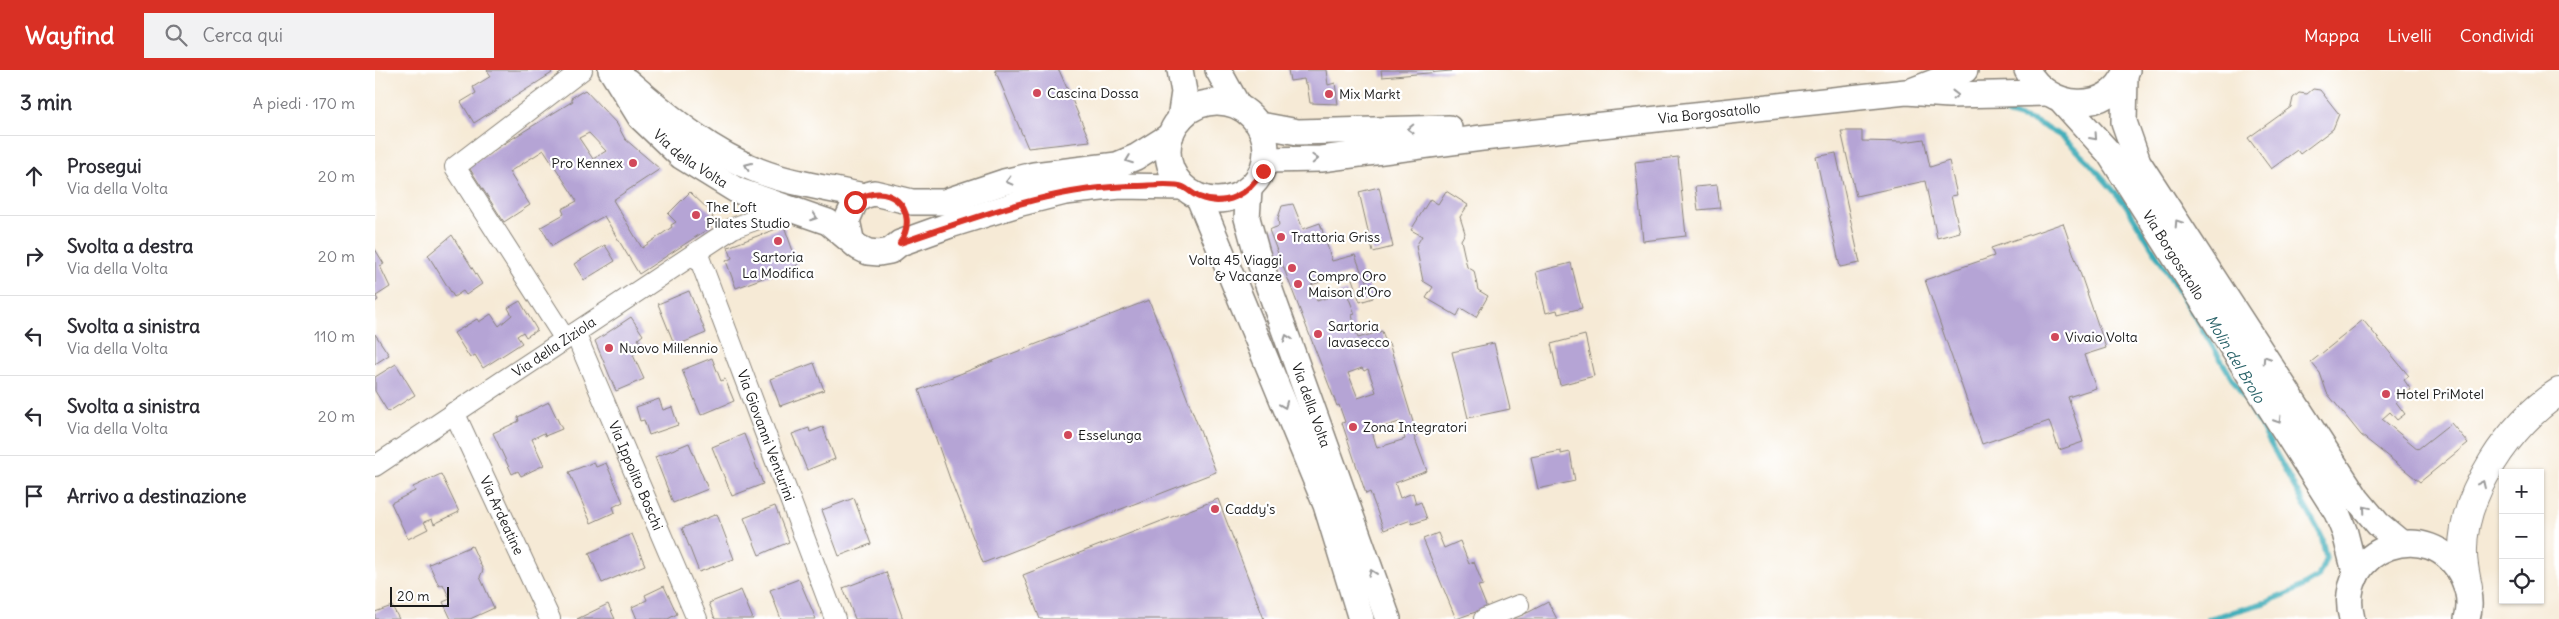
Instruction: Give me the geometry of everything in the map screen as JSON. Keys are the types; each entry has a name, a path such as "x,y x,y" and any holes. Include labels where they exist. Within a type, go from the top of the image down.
{"highway":[{"path":"2468,588 2463,553 2465,530 2481,486 2499,449 2522,421 2559,392"}],"main road":[{"name":"Via della Volta","path":"612,70 652,103 718,150 758,171 863,196 874,192 886,194 896,199 928,203 944,202 1004,182 1034,175 1117,165 1136,157 1175,127 1189,110 1201,105 1219,102 1238,106"},
{"name":"Via della Volta","path":"612,70 640,116 665,142 705,172 736,190 828,222 851,239 858,247 868,252 890,251 900,243 1021,202 1065,192 1120,186 1191,192 1225,200 1249,190 1247,218 1257,254 1388,619"},
{"path":"1175,127 1184,92 1180,70"},
{"path":"1218,70 1238,106 1254,117 1259,125 1267,148 1263,171 1249,190"},
{"name":"Via Borgosatollo","path":"1907,92 1965,70"},
{"path":"2027,70 2033,81 2054,97 2080,103 2097,99 2113,90 2126,73"},
{"name":"Via Borgosatollo","path":"2126,73 2124,122 2138,162 2357,499 2378,524 2401,543"},
{"name":"Via Borgosatollo","path":"1266,160 1321,158 1907,92 1949,95 2054,97 2109,153 2337,512 2345,533 2356,576"},
{"name":"Via Borgosatollo","path":"1259,125 1298,132 1449,128 1512,135"},
{"name":"Via della Volta","path":"1175,127 1168,157 1175,178 1191,192 1326,505 1361,619"},
{"path":"851,239 847,220 849,210 863,196"},
{"path":"896,199 907,215 905,234 900,243"},
{"name":"Via Borgosatollo","path":"2352,619 2350,592 2363,564 2374,554 2401,543 2423,544 2443,552 2458,568 2468,588 2467,619"}],"street":[{"name":"Via Ippolito Boschi","path":"582,70 455,167 570,336 697,619"},
{"path":"733,228 745,205 754,196 770,186 802,195 809,194 819,186"},
{"name":"Via della Ziziola","path":"375,466 733,228 788,208"},
{"name":"Via Giovanni Venturini","path":"697,252 835,619"},
{"name":"Via Ardeatine","path":"454,412 550,619"},
{"path":"1484,619 1519,605"}],"building":[{"path":"487,70 550,70 552,73 474,123 461,102 476,93 473,87 491,76"},
{"name":"Cascina Dossa","path":"995,70 1059,70 1090,141 1028,148"},
{"path":"1288,70 1326,70 1328,85 1335,83 1338,104 1310,103 1307,84 1305,84 1304,79 1290,81"},
{"path":"1381,70 1451,70 1451,71 1382,77"},
{"path":"2313,89 2320,90 2339,114 2333,129 2300,154 2297,150 2271,169 2248,138 2291,107 2293,98 2299,93 2307,94"},
{"path":"585,90 617,124 625,139 660,169 613,200 642,248 672,227 671,225 676,222 668,214 690,192 713,214 711,227 639,274 604,216 552,246 541,227 564,214 562,209 577,201 544,150 509,172 530,205 504,222 468,166 573,101 571,98","holes":["589,133 606,151 593,159 579,138"]},
{"path":"1841,131 1862,131 1862,141 1903,142 1924,139 1930,167 1949,161 1957,195 1951,196 1960,232 1937,238 1925,181 1856,196"},
{"path":"1836,153 1860,263 1840,267 1816,157"},
{"path":"1678,157 1686,236 1643,241 1635,162"},
{"path":"1717,185 1720,208 1698,210 1695,187"},
{"path":"1379,187 1393,247 1373,252 1359,192"},
{"path":"1446,191 1468,205 1460,217 1465,233 1461,240 1467,267 1474,271 1478,290 1488,296 1476,317 1461,308 1457,316 1426,298 1433,287 1423,281 1416,246 1422,236 1411,230 1430,199 1438,204"},
{"path":"1293,204 1303,229 1320,223 1332,261 1355,255 1363,276 1365,275 1373,298 1360,302 1350,273 1311,285 1317,301 1346,291 1355,314 1352,315 1358,338 1382,331 1386,344 1389,343 1417,435 1414,436 1427,471 1395,483 1400,498 1413,493 1416,504 1421,502 1427,519 1412,524 1411,520 1384,530 1370,492 1366,494 1342,423 1345,422 1339,405 1337,406 1269,230 1279,226 1278,218 1282,206","holes":["1362,368 1364,371 1368,369 1376,392 1358,398 1348,373","1399,422 1405,439 1377,448 1372,431"]},
{"path":"2063,223 2106,348 2084,355 2096,388 2068,397 2083,442 2059,450 2049,421 1982,444 1925,280 1994,256 1991,248"},
{"path":"784,226 798,265 736,288 726,261 732,258 728,247"},
{"path":"452,235 482,284 466,295 463,291 454,297 428,255"},
{"path":"605,245 615,261 584,280 574,264"},
{"path":"375,249 384,264 380,266 390,287 376,296 378,300 375,302"},
{"path":"1571,263 1582,308 1558,314 1557,310 1546,313 1536,272"},
{"path":"689,291 706,333 675,346 658,304"},
{"name":"Esselunga","path":"1149,300 1216,472 983,563 950,479 919,390"},
{"path":"520,301 537,330 526,337 523,332 517,336 522,343 483,368 475,355 470,358 454,333 477,319 479,322 491,314 499,326 512,315 508,308"},
{"path":"631,317 643,335 638,339 643,347 633,355 644,379 616,391 595,341"},
{"path":"2363,320 2409,376 2404,380 2411,390 2396,402 2405,414 2397,420 2390,412 2382,419 2418,449 2451,423 2468,443 2420,482 2361,435 2327,393 2320,373 2311,362"},
{"path":"375,334 389,355 375,364"},
{"path":"1585,335 1594,376 1560,385 1551,344"},
{"path":"1494,343 1510,409 1468,418 1452,352"},
{"path":"712,358 721,381 725,379 734,401 701,415 682,370"},
{"path":"814,363 824,390 780,406 770,379"},
{"path":"396,364 415,395 388,412 375,391 375,377"},
{"path":"659,399 663,410 672,407 678,425 649,435 644,420 640,421 636,407"},
{"path":"549,402 562,429 545,436 544,433 532,439 544,465 521,476 518,471 512,474 493,433 519,421 518,417"},
{"path":"823,427 835,459 807,470 792,434 809,428 810,432"},
{"path":"744,434 763,484 732,496 712,447"},
{"path":"689,443 708,489 673,503 655,457"},
{"path":"1561,451 1561,454 1570,452 1575,481 1538,489 1531,457"},
{"path":"594,462 596,467 606,463 623,502 613,507 615,512 591,523 569,472"},
{"path":"441,474 459,512 434,524 432,519 424,522 428,529 408,539 391,503 415,491 413,487"},
{"path":"854,498 871,544 839,556 822,510"},
{"path":"1218,499 1264,619 1040,619 1023,575"},
{"path":"775,506 789,542 759,555 744,518"},
{"path":"717,514 734,559 699,572 682,528"},
{"path":"1438,533 1444,548 1460,541 1469,564 1474,562 1483,585 1478,586 1487,608 1456,619 1423,539"},
{"path":"632,534 645,565 602,583 589,553"},
{"path":"472,546 483,570 480,577 494,608 470,619 451,619 443,602 450,599 443,584 439,586 429,564"},
{"path":"886,572 903,619 855,619 843,588"},
{"path":"799,579 816,619 781,619 770,590"},
{"path":"664,586 677,614 668,619 637,619 632,607 647,600 645,595"},
{"path":"741,590 753,619 715,619 709,603"},
{"path":"1548,602 1557,619 1511,619 1529,612"},
{"path":"608,604 615,619 577,619"},
{"path":"392,606 399,619 375,619 375,612"}],"waterway":[{"name":"Molin del Brolo","path":"1992,109 2034,121 2063,137 2089,162 2126,205 2253,412 2321,535 2326,558 2318,577 2294,591 2264,603 2208,619"}],"place":[{"name":"Cascina Dossa","path":"1037,93"},
{"name":"Mix Markt","path":"1329,94"},
{"name":"Pro Kennex","path":"633,163"},
{"name":"The Loft Pilates Studio","path":"696,215"},
{"name":"Trattoria Griss","path":"1281,237"},
{"name":"Sartoria La Modifica","path":"778,241"},
{"name":"Volta 45 Viaggi & Vacanze","path":"1292,268"},
{"name":"Compro Oro Maison d'Oro","path":"1298,284"},
{"name":"Sartoria lavasecco","path":"1318,334"},
{"name":"Vivaio Volta","path":"2055,337"},
{"name":"Nuovo Millennio","path":"609,348"},
{"name":"Hotel PriMotel","path":"2386,394"},
{"name":"Zona Integratori","path":"1353,427"},
{"name":"Esselunga","path":"1068,435"},
{"name":"Caddy's","path":"1215,509"}],"route":[{"path":"855,202 863,196 874,192 886,194 896,199 903,206 907,215 908,225 900,243 1021,202 1065,192 1120,186 1182,186 1199,198 1212,201 1225,200 1237,197 1249,190 1263,171"}]}
